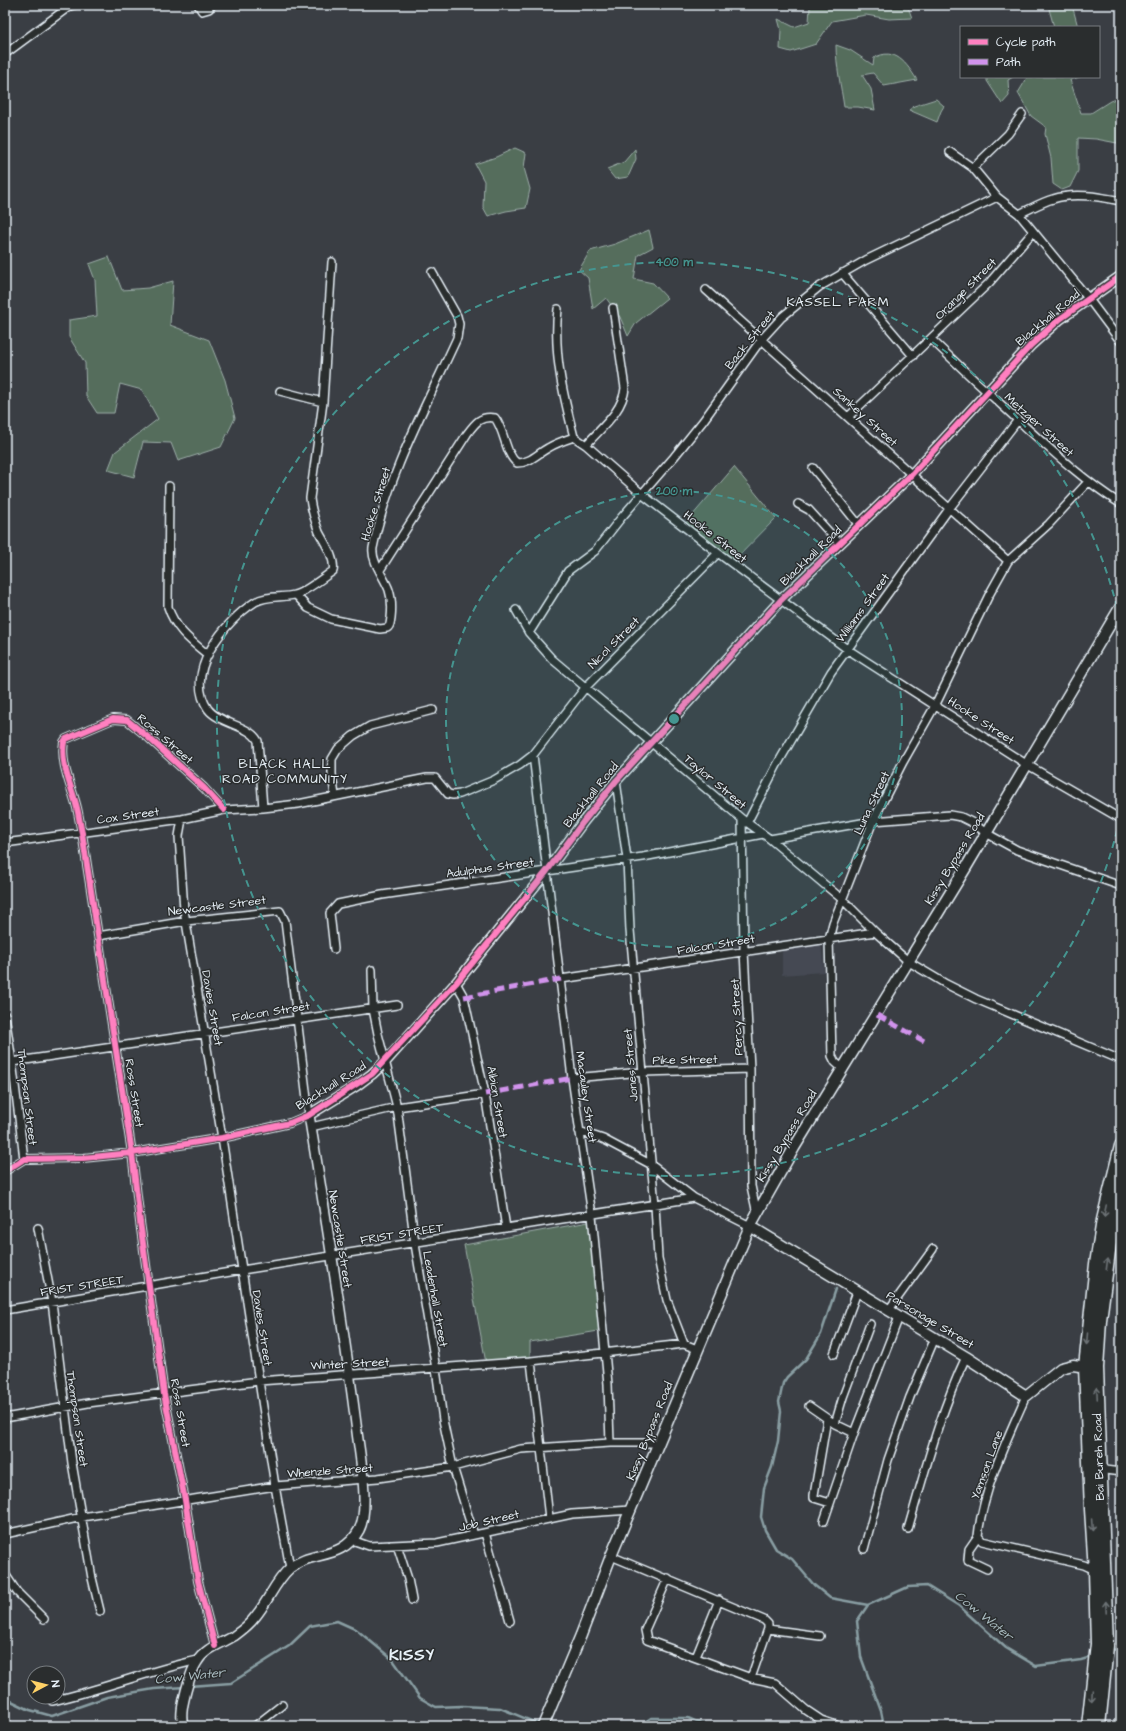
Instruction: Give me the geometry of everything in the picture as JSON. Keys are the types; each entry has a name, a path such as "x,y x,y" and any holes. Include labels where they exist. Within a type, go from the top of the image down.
{"highway":[{"path":"1091,1368 1096,1264 1103,1220 1115,1165 1121,1146"},
{"name":"Bai Bureh Road","path":"1088,1726 1102,1645 1091,1368 1100,1320 1112,1228 1121,1190"},
{"path":"1094,1468 1095,1570 1102,1645"},
{"name":"Bai Bureh Road","path":"1099,1666 1099,1726"}],"main road":[{"name":"Kissy Bypass Road","path":"543,1726 581,1635 611,1556 697,1349 756,1214 843,1068 909,962 1121,606"},
{"name":"Parsonage Street","path":"750,1226 966,1357 1026,1396"},
{"path":"1026,1396 1062,1368 1073,1365 1091,1368"}],"street":[{"path":"5,54 70,6 74,5"},
{"path":"198,5 202,11 208,9 212,5"},
{"path":"972,168 1008,134 1022,114"},
{"path":"950,152 972,168 997,197 1019,214 1088,298 1121,342"},
{"name":"Back Street","path":"529,633 568,571 595,551 643,495 702,421 761,340 782,317 802,299 842,274 902,242 997,197"},
{"path":"1019,214 1054,198 1096,197 1121,201"},
{"name":"Orange Street","path":"848,417 989,283 1033,232"},
{"path":"263,808 260,751 258,741 253,734 208,710 204,702 200,682 208,655 217,638 229,623 256,602 263,599 296,595 333,571 334,567 315,520 310,498 324,402 332,262"},
{"name":"Hooke Street","path":"296,595 308,608 331,619 370,627 387,628 390,624 391,599 389,590 373,552 383,509 400,465 457,338 459,324 457,316 432,272"},
{"path":"842,274 913,356"},
{"name":"Blackhall Road","path":"24,1158 83,1158 132,1154 222,1138 290,1123 308,1115 356,1086 372,1074 386,1061 456,983 547,871 583,822 616,781 781,600 912,474 1013,363 1044,333 1088,298 1121,276"},
{"name":"Sankey Street","path":"706,290 1008,561"},
{"path":"586,445 619,407 624,398 625,388 613,308"},
{"path":"380,570 466,434 474,423 480,418 495,418 503,432 512,460 517,463 528,461 557,443 574,437 560,380 556,346 558,309"},
{"name":"Metzger Street","path":"931,339 987,393 1049,449 1088,482 1121,504"},
{"path":"280,391 324,402"},
{"name":"Williams Street","path":"744,821 831,672 949,509 1018,420"},
{"name":"Hooke Street","path":"574,437 586,445 643,495 847,649 936,704 1026,764 1121,819"},
{"path":"813,468 859,525"},
{"name":"Luna Street","path":"843,1068 835,1062 832,1056 829,939 873,821 903,762 936,704 989,595 1008,561 1049,524 1088,482"},
{"path":"169,486 168,607 171,617 177,626 188,638 208,655"},
{"path":"798,504 809,510 839,543"},
{"name":"Nicol Street","path":"533,755 585,688 718,553"},
{"name":"Taylor Street","path":"516,610 529,633 552,659 744,821 770,839 843,900 875,932 909,962 946,984 976,999 1121,1060"},
{"path":"335,796 332,774 332,759 334,754 343,744 370,726 433,710"},
{"name":"Ross Street","path":"215,1646 198,1580 185,1500 164,1394 132,1154 82,833 68,776 64,742 66,739 113,719 126,720 134,725 204,788 224,810"},
{"path":"182,819 224,810 298,804 428,778 435,778 448,794 460,794 494,780 520,765 533,755"},
{"name":"Macauley Street","path":"533,755 572,1078 592,1215 605,1353 610,1443"},
{"name":"Jones Street","path":"616,781 627,859 633,968 660,1272 667,1300 684,1344"},
{"path":"770,839 873,821 950,815 961,817 973,823 986,833 1017,850 1121,886"},
{"name":"Cox Street","path":"5,843 182,819"},
{"name":"Davies Street","path":"182,819 179,836 186,921 222,1138 275,1486 290,1568"},
{"name":"Percy Street","path":"744,821 742,838 744,952 750,1069 751,1186 756,1214"},
{"name":"Adulphus Street","path":"334,949 330,913 338,904 396,893 685,850 763,834"},
{"name":"Newcastle Street","path":"98,936 186,921 280,911 283,914 308,1115 350,1376 362,1480 363,1521 352,1540 341,1550 303,1562 290,1568 280,1580 255,1618 234,1636 215,1646 198,1660 192,1671 185,1696 181,1718 183,1726"},
{"name":"Falcon Street","path":"561,979 875,932"},
{"name":"Leadenhall Street","path":"372,970 373,1009 397,1107 415,1244 443,1420 453,1467 474,1535"},
{"name":"Albion Street","path":"456,983 464,997 486,1094 506,1228"},
{"name":"Falcon Street","path":"8,1062 115,1045 205,1034 296,1019 397,1005"},
{"name":"Thompson Street","path":"5,1015 8,1062 24,1158"},
{"name":"Pike Street","path":"572,1078 643,1072 750,1069"},
{"path":"311,1127 397,1107 486,1094"},
{"path":"579,1131 603,1139 650,1164 694,1198 750,1226"},
{"path":"5,1171 24,1158"},
{"name":"FRIST STREET","path":"5,1310 149,1287 242,1270 415,1244 694,1198"},
{"name":"Thompson Street","path":"38,1228 52,1302 72,1463 92,1578 100,1611"},
{"path":"888,1311 933,1248"},
{"path":"834,1354 857,1292"},
{"path":"824,1521 854,1433 899,1317"},
{"path":"835,1424 843,1397 870,1324"},
{"path":"864,1550 888,1460 910,1397 935,1338"},
{"name":"Winter Street","path":"5,1418 164,1394 302,1377 350,1376 531,1361 684,1344 697,1349"},
{"path":"908,1529 938,1428 949,1396 966,1357"},
{"path":"531,1361 549,1518"},
{"name":"Yamson Lane","path":"987,1569 968,1560 969,1549 980,1539 986,1500 995,1470 1026,1396"},
{"path":"808,1406 835,1424 854,1433"},
{"path":"827,1419 814,1498 830,1503"},
{"name":"Whenzle Street","path":"5,1534 82,1517 275,1486 362,1480 453,1467 511,1451 541,1447 610,1443 658,1443"},
{"path":"1094,1468 1121,1472"},
{"name":"Job Street","path":"352,1540 369,1546 437,1543 549,1518 631,1510"},
{"path":"484,1533 510,1621"},
{"path":"980,1539 1084,1565 1095,1570"},
{"path":"396,1545 408,1579 412,1600"},
{"path":"611,1556 668,1578 764,1620 768,1624 768,1629 752,1678"},
{"path":"5,1574 17,1592 44,1619"},
{"path":"668,1578 645,1630 647,1640 752,1678 775,1683 806,1710 821,1720 836,1725"},
{"path":"696,1657 719,1600"},
{"path":"768,1629 820,1636"},
{"path":"66,1697 125,1681 163,1668 198,1660"},
{"path":"255,1726 282,1705"}],"shaded area":[{"path":"821,943 824,972 782,975 782,949"}],"green space":[{"path":"807,5 880,5 885,8 908,7 912,18 889,19 866,15 832,21 816,44 791,52 780,49 781,30 778,19 794,27 809,22 810,7"},
{"path":"1053,5 1072,5 1078,26 1054,26 1049,9"},
{"path":"836,45 850,50 873,65 874,58 881,55 894,55 905,63 917,80 884,86 873,73 862,75 871,89 875,110 858,107 844,107"},
{"path":"987,78 1011,78 1008,80 1009,96 1002,104 987,81"},
{"path":"1027,78 1077,78 1070,80 1081,113 1091,113 1110,101 1121,97 1121,139 1117,143 1096,139 1078,138 1078,171 1070,187 1062,190 1053,184 1051,158 1045,134 1046,127 1031,116 1018,93"},
{"path":"936,99 944,106 937,122 909,110 914,106"},
{"path":"515,148 526,153 524,168 530,189 526,208 488,216 483,207 484,181 475,164 496,157"},
{"path":"635,149 636,159 628,177 615,179 607,169 624,162"},
{"path":"649,230 653,247 638,255 634,279 653,283 667,298 636,323 628,336 620,317 606,298 593,309 588,278 579,270 590,251 615,244"},
{"path":"109,257 122,290 148,288 173,281 170,325 209,340 225,380 235,418 221,447 178,461 171,443 143,442 134,477 108,470 115,452 158,419 142,390 120,384 114,413 97,413 86,396 85,363 69,337 69,320 97,316 95,280 89,264"},
{"path":"734,467 776,518 732,563 685,524"},
{"path":"594,1221 605,1330 530,1342 530,1359 486,1363 464,1245"}],"waterway":[{"path":"836,1289 821,1334 806,1359 787,1377 783,1383 779,1402 781,1411 778,1441 772,1467 764,1488 761,1517 765,1530 776,1549 792,1559 814,1585 830,1598 868,1605"},
{"name":"Cow Water","path":"884,1726 881,1711 861,1657 857,1621 868,1605 908,1587 927,1586 959,1606 1006,1648 1036,1666 1081,1660 1091,1657"},
{"name":"Cow Water","path":"190,1686 231,1683 289,1646 310,1626 337,1621 357,1630 393,1660 420,1698 436,1707 462,1706 500,1708 541,1725"},
{"name":"Cow Water","path":"1109,1651 1121,1648"},
{"name":"Cow Water","path":"5,1698 30,1710 52,1716 107,1697 154,1689 185,1687"},
{"name":"Cow Water","path":"639,1726 651,1718 688,1718 702,1724 740,1723 753,1726"}],"marked path":[{"path":"464,997 561,979"},
{"path":"877,1015 924,1041"},
{"path":"485,1094 572,1078"}],"cycle path":[{"path":"5,1171 24,1159 83,1158 132,1153 222,1138 290,1123 309,1115 372,1074 456,983 547,871 583,822 616,781 781,600 912,474 1031,345 1060,319 1121,276"},
{"path":"215,1646 198,1581 185,1500 164,1394 132,1153 82,833 77,808 65,767 63,750 64,742 66,739 113,719 127,720 204,788 224,810"}],"district":[{"name":"KASSEL FARM","path":"838,302"},
{"name":"BLACK HALL ROAD COMMUNITY","path":"285,772"},
{"name":"KISSY","path":"412,1655"}]}
